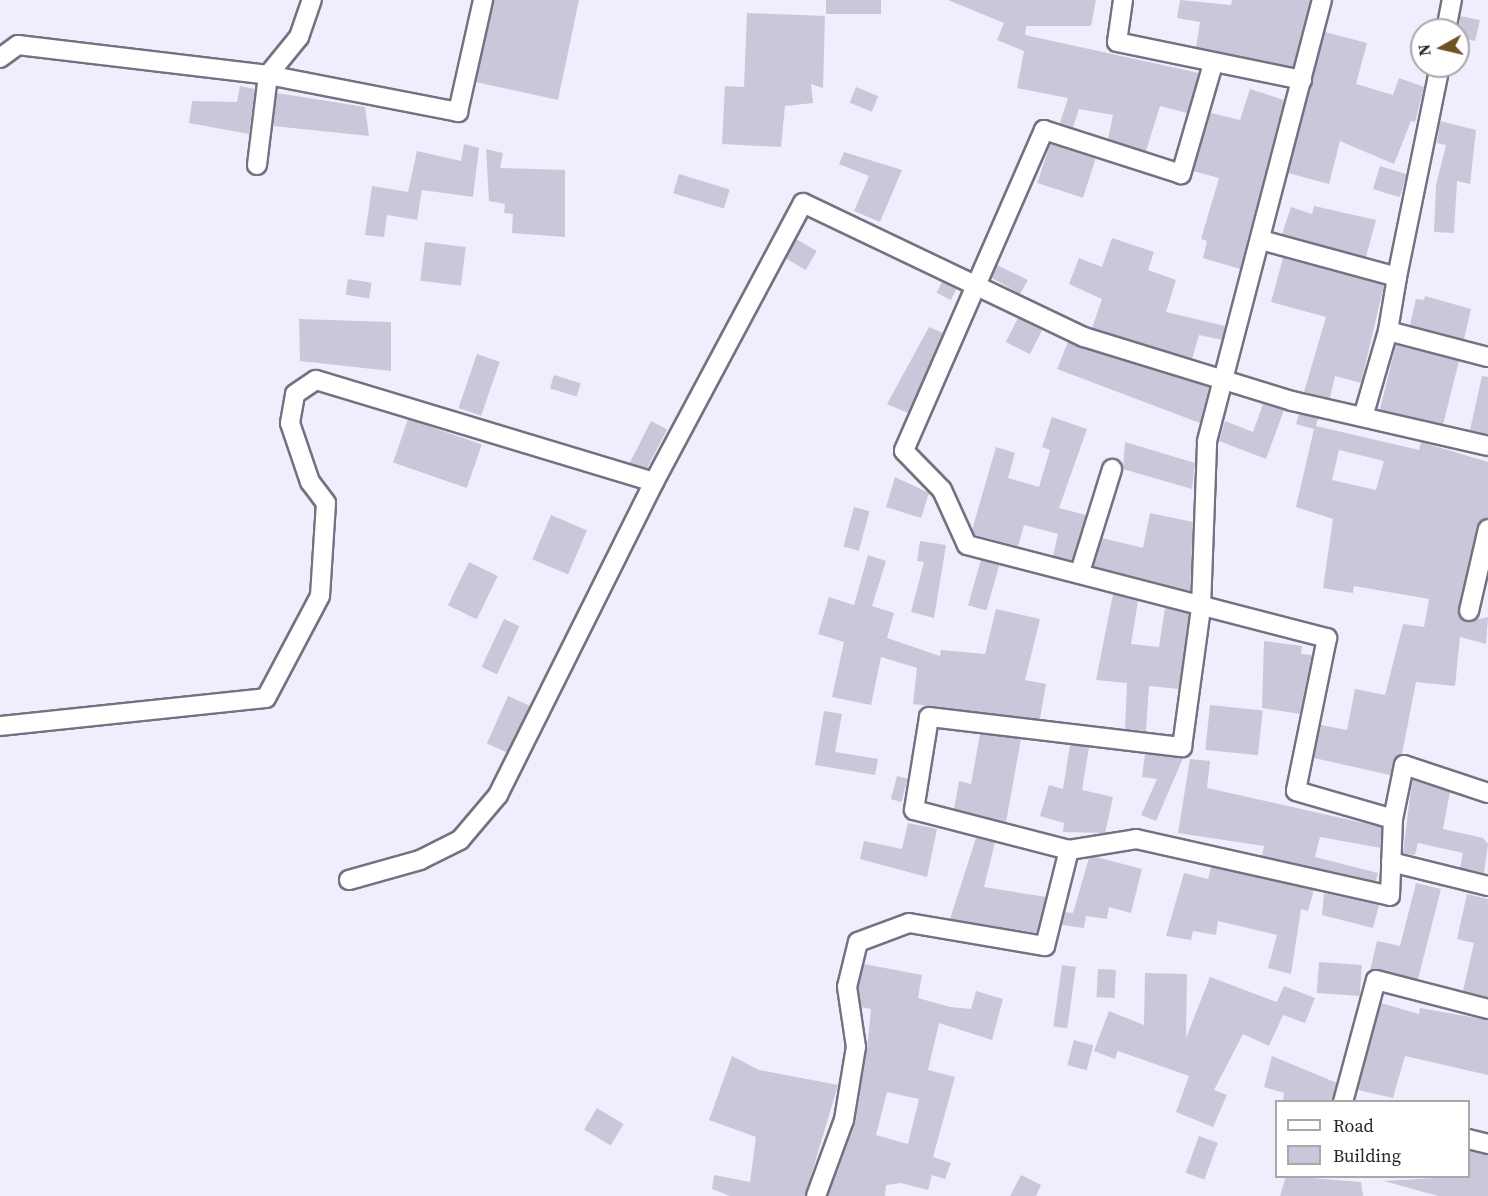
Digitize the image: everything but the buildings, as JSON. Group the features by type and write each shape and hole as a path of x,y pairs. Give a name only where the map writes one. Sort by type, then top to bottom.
{"street":[{"path":"257,165 268,75 299,37 312,0"},
{"path":"0,58 18,45 268,75 458,112 483,0"},
{"path":"1123,0 1116,42 1213,64 1302,80"},
{"path":"1322,0 1207,441 1201,608 1182,747 929,717 914,810 1069,850 1136,839 1390,896 1393,819 1404,765 1488,793"},
{"path":"1448,18 1452,0"},
{"path":"1213,64 1180,174 1044,130 904,451 942,490 967,545 1080,572 1201,608 1327,638 1296,791 1393,819"},
{"path":"1363,417 1388,331 1438,78"},
{"path":"349,880 420,860 460,840 498,795 654,482 803,202 1083,337 1363,417 1488,446"},
{"path":"1261,240 1397,278"},
{"path":"1388,331 1488,357"},
{"path":"0,726 266,698 320,596 326,503 310,482 290,423 295,394 316,380 654,482"},
{"path":"1080,572 1112,469"},
{"path":"1468,611 1488,529"},
{"path":"816,1196 846,1110 856,1047 847,987 858,942 909,923 1045,946 1069,850"},
{"path":"1391,862 1488,886"},
{"path":"1342,1100 1376,980 1488,1009"},
{"path":"1470,1140 1488,1144"}]}
